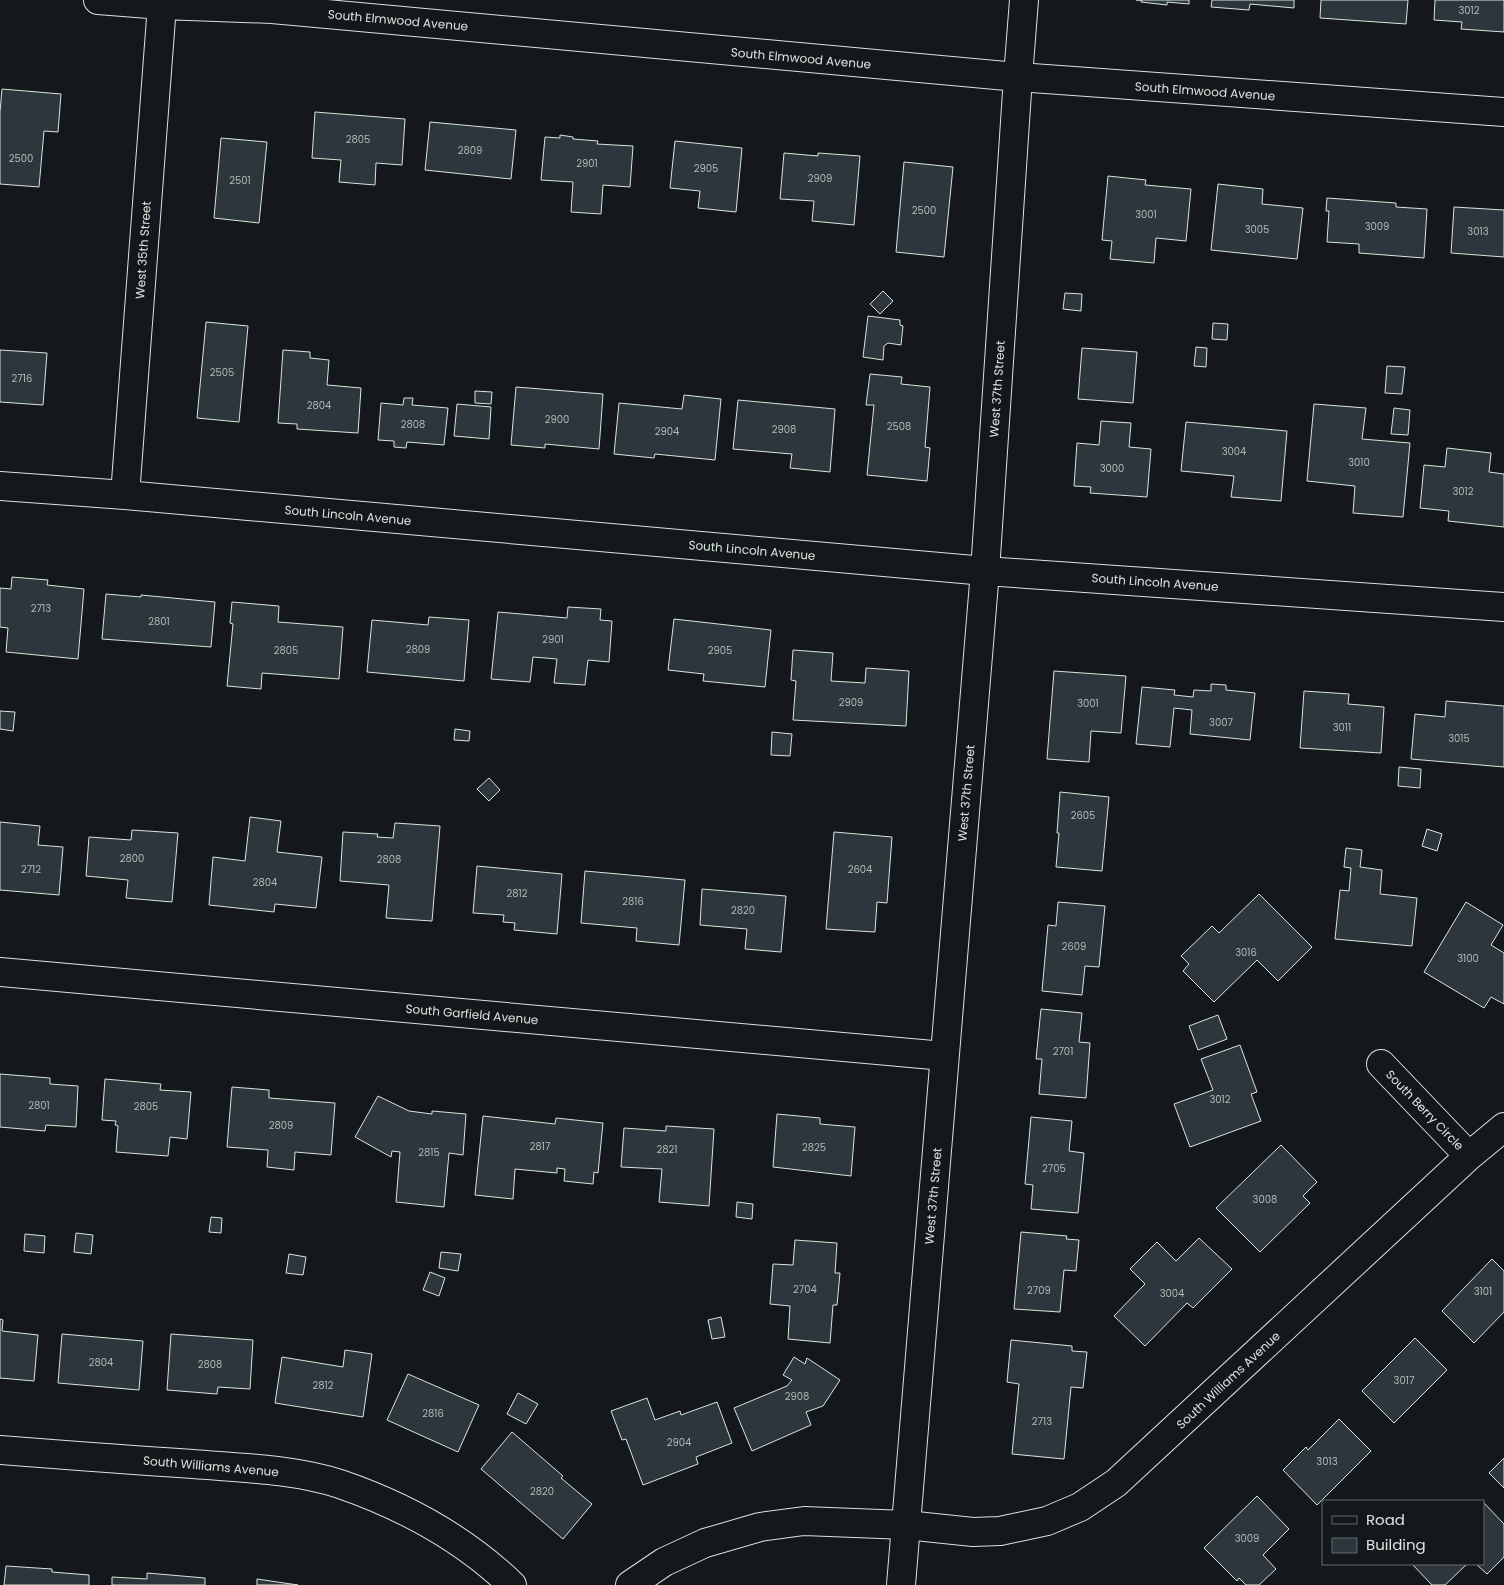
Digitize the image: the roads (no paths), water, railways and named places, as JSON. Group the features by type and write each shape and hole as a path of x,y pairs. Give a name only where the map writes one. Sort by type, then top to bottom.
{"street":[{"name":"South Elmwood Avenue","path":"98,0 162,5 280,4 1018,78 1504,112"},
{"name":"West 37th Street","path":"901,1585 985,571 1024,0"},
{"name":"West 35th Street","path":"124,495 162,5"},
{"name":"South Lincoln Avenue","path":"0,486 124,495 985,571 1504,607"},
{"name":"South Garfield Avenue","path":"0,972 944,1056"},
{"name":"South Berry Circle","path":"1380,1064 1469,1156"},
{"name":"South Williams Avenue","path":"630,1585 664,1562 705,1543 760,1527 804,1521 906,1525 973,1532 1000,1531 1046,1521 1080,1507 1116,1483 1469,1156 1504,1127"},
{"name":"South Williams Avenue","path":"0,1450 278,1471 338,1484 395,1506 447,1533 496,1570 512,1585"}]}
